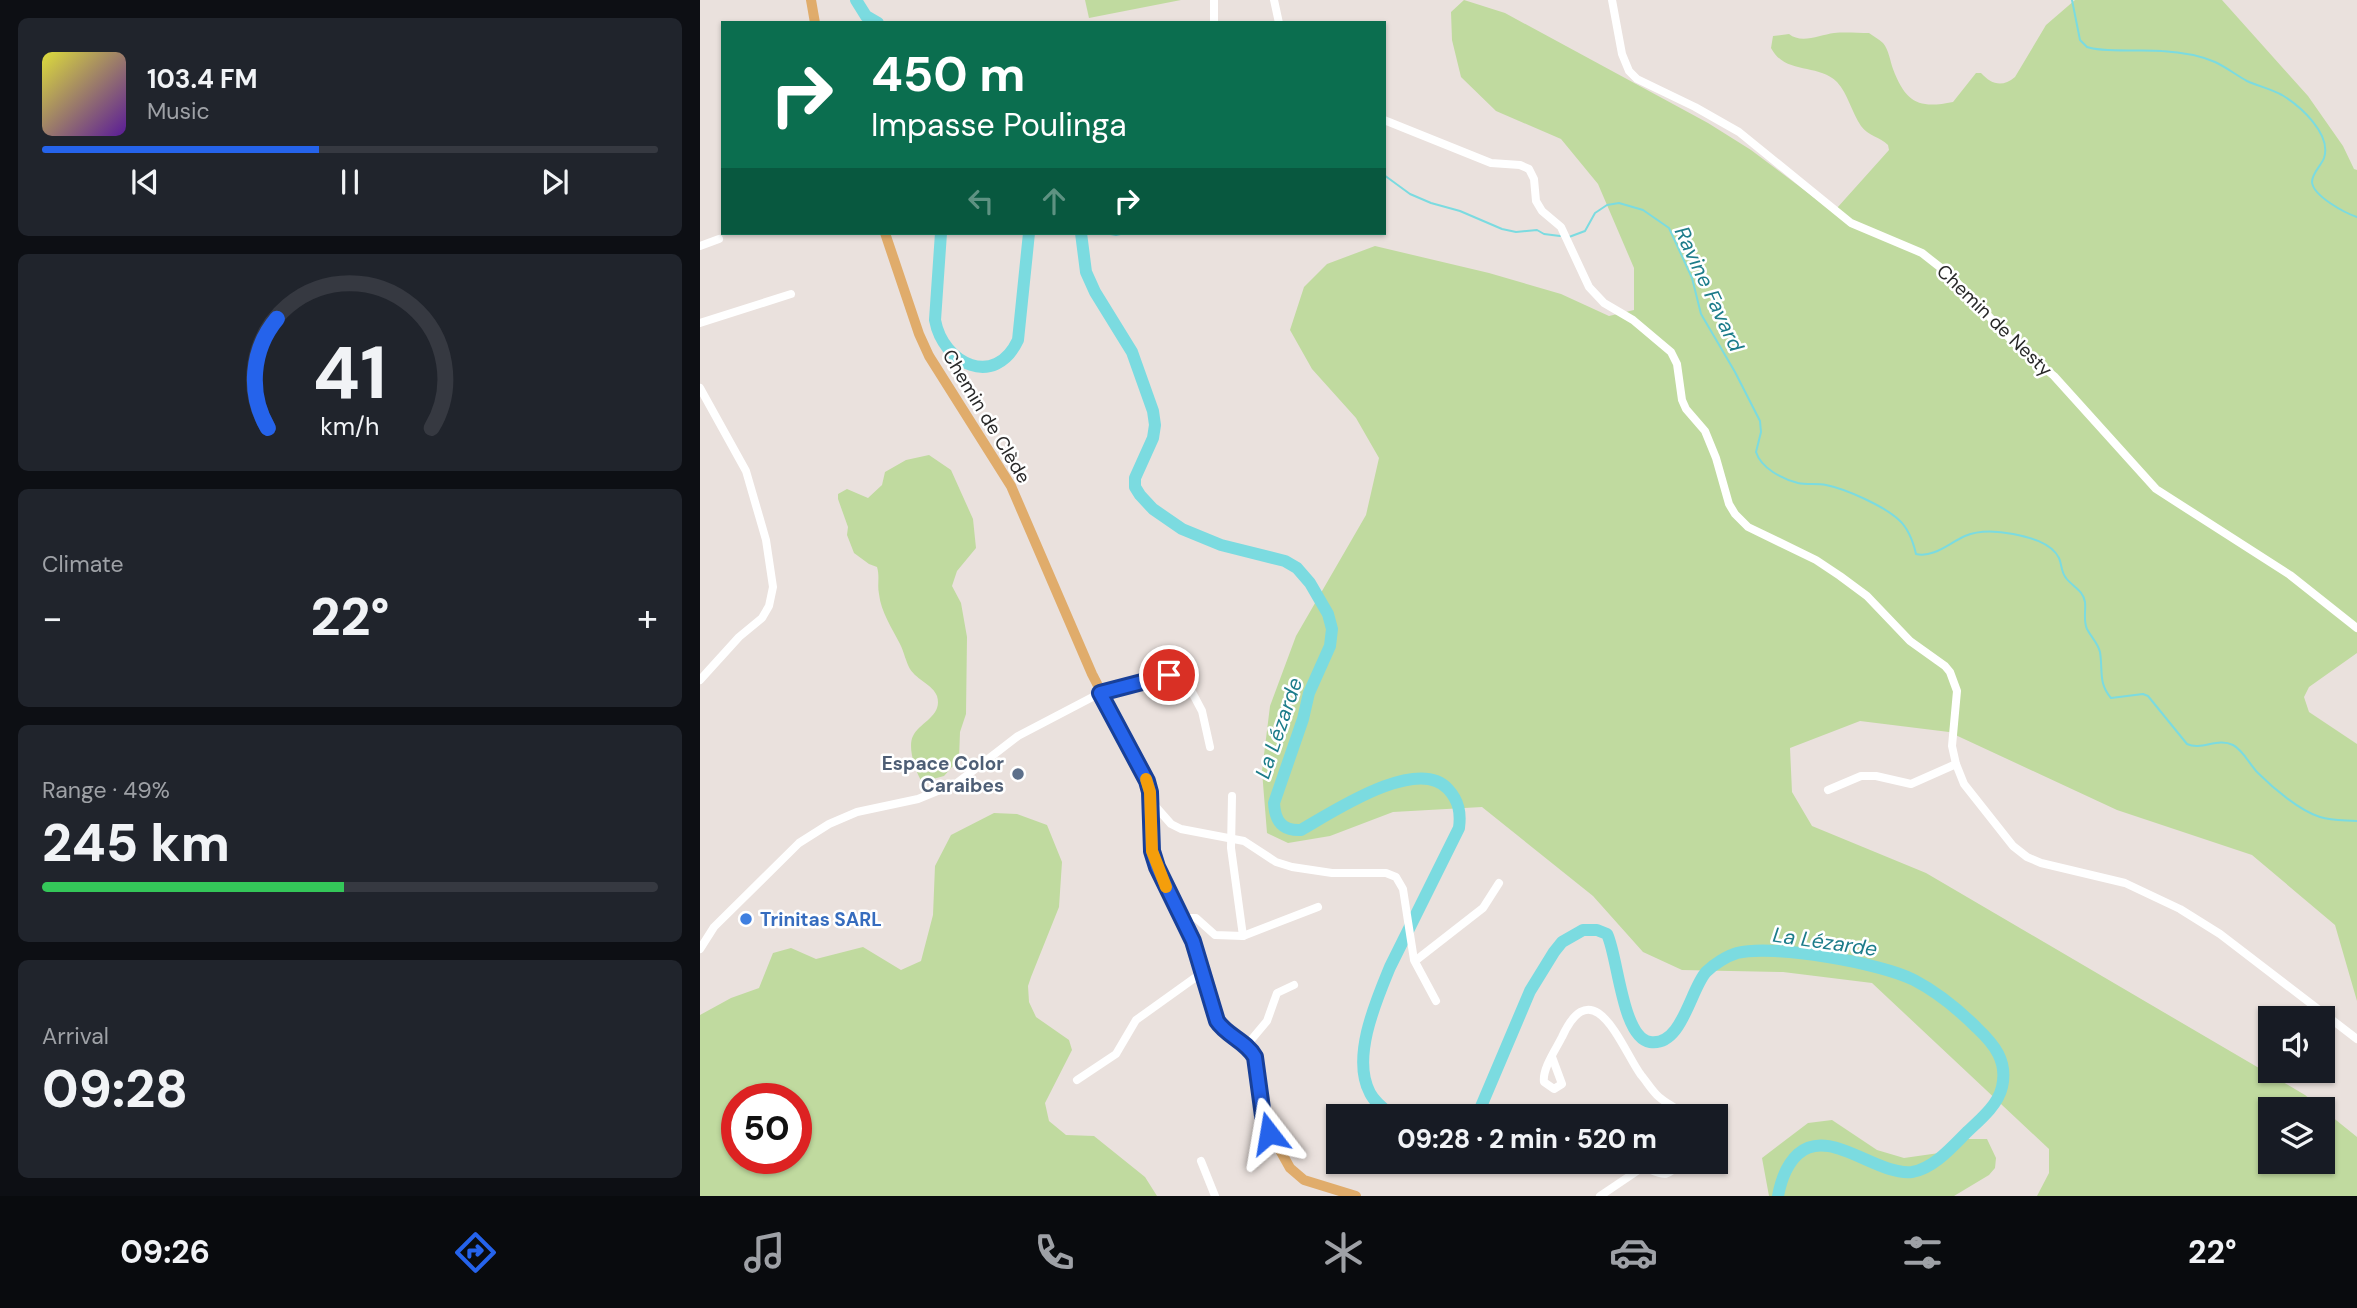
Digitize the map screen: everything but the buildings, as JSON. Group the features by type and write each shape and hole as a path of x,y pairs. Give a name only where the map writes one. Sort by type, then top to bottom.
{"main road":[{"path":"811,0 815,21"},
{"name":"Chemin de Clède","path":"886,235 929,356 1011,486 1100,693 1147,781 1151,804 1152,851 1163,882 1193,941 1217,1021 1225,1032 1246,1046"},
{"path":"1246,1046 1255,1057 1266,1125 1290,1168 1304,1180 1356,1196"}],"street":[{"path":"1214,0 1214,21"},
{"path":"1274,0 1279,21"},
{"name":"Chemin de Nesty","path":"1612,0 1622,54 1629,71 1637,79 1739,132 1850,223 1922,253 1950,275 2015,344 2054,376 2156,489 2290,575 2357,628"},
{"path":"1386,121 1491,163 1520,164 1529,169 1534,180 1536,201 1542,211 1565,233 1589,287 1604,303 1633,320 1671,352 1676,364 1682,400 1686,409 1705,431 1729,504 1735,514 1748,527 1816,560 1840,576 1867,596 1910,641 1950,672 1957,691 1952,746 1956,764 1964,784 2013,846 2027,857 2041,863 2125,883 2180,909 2220,934 2357,1039"},
{"path":"700,246 719,239"},
{"path":"700,323 791,294"},
{"path":"700,388 746,471 766,540 773,587 767,611 738,637 700,680"},
{"path":"700,949 714,927 812,833 857,812 918,799 957,783 1011,741 1100,693 1169,675 1181,676 1202,711 1210,747"},
{"path":"1828,790 1861,776 1876,776 1911,784 1956,764"},
{"path":"1232,796 1230,838 1243,936"},
{"path":"1151,804 1171,824 1181,829 1249,843 1276,862 1292,867 1332,873 1391,874 1400,881 1403,889 1415,961 1436,1001"},
{"path":"1415,961 1483,908 1499,883"},
{"path":"1180,918 1196,918 1215,935 1243,936 1318,907"},
{"path":"1077,1080 1116,1054 1136,1020 1203,972"},
{"path":"1246,1046 1267,1021 1277,993 1294,985"},
{"path":"1552,1057 1568,1024 1575,1016 1580,1012 1595,1012 1610,1022 1639,1072 1658,1096 1669,1104"},
{"path":"1201,1161 1215,1196"},
{"path":"1600,1196 1633,1174"}],"green space":[{"path":"1085,0 1181,0 1089,18"},
{"path":"1464,0 1505,13 1708,123 1751,150 1828,208 1837,208 1889,150 1888,145 1861,126 1837,82 1820,72 1793,66 1777,56 1771,48 1773,36 1789,34 1805,39 1834,33 1869,33 1885,46 1898,80 1909,96 1915,101 1931,105 1953,102 1976,73 1981,73 1997,83 2006,83 2015,77 2046,25 2075,0 2222,0 2308,96 2357,170 2357,653 2309,687 2304,697 2309,712 2357,744 2357,1001 2335,925 2252,855 2117,810 1949,732 1860,721 1790,748 1792,792 1812,826 1926,873 2258,1067 2258,1083 2285,1083 2305,1095 2307,1097 2258,1097 2258,1174 2335,1174 2335,1119 2357,1137 2357,1196 2037,1196 2049,1173 2049,1149 1872,983 1783,972 1682,970 1643,952 1593,896 1482,807 1393,812 1330,836 1288,843 1267,833 1262,771 1270,706 1296,636 1366,515 1379,458 1356,418 1312,369 1290,330 1304,287 1327,264 1375,246 1489,273 1561,294 1609,316 1634,310 1634,268 1598,184 1561,139 1496,111 1461,77 1452,40 1451,12"},
{"path":"929,455 951,470 973,519 976,548 957,571 952,586 961,603 967,637 966,714 960,732 959,759 944,776 922,782 913,760 911,741 916,731 937,709 937,696 909,666 882,607 877,567 854,553 838,494 847,489 868,498 882,485 885,472 906,460"},
{"path":"994,813 1017,814 1047,825 1062,862 1059,907 1028,986 1029,1002 1036,1017 1069,1040 1072,1050 1045,1103 1049,1121 1066,1135 1094,1136 1145,1177 1157,1196 700,1196 700,1015 731,998 759,988 773,953 791,948 816,959 863,947 901,970 921,961 933,915 935,866 951,835"},
{"path":"1832,1120 1877,1150 1904,1158 1946,1152 1968,1139 1987,1139 1996,1158 1995,1168 1989,1175 1954,1196 1769,1196 1762,1158 1808,1123"}],"waterway":[{"name":"La Lézarde","path":"856,0 866,16 875,21"},
{"path":"2072,0 2080,40 2087,47 2103,50 2169,51 2196,56 2215,62 2247,81 2289,100 2313,122 2323,140 2324,158 2313,176 2314,187 2330,203 2357,217"},
{"name":"Ravine Favard","path":"1386,176 1410,194 1502,229 1516,232 1537,230 1544,234 1560,236"},
{"name":"Ravine Favard","path":"1569,237 1585,231 1595,213 1607,205 1619,203 1643,210 1669,228 1692,278 1701,314 1760,421 1761,432 1756,452 1762,463 1773,472 1798,483 1823,484 1844,490 1884,509 1905,527 1916,554 1929,554 1965,536 1982,532 2013,534 2045,544 2055,552 2064,576 2084,598 2086,626 2099,649 2103,682 2111,698 2143,694 2148,696 2187,744 2198,746 2221,742 2233,745 2264,779 2304,810 2334,820 2357,821"},
{"name":"La Lézarde","path":"941,235 935,320 940,336 948,349 959,359 984,367 996,364 1008,355 1018,340 1029,235"},
{"name":"La Lézarde","path":"1081,235 1086,272 1095,292 1132,352 1153,411 1153,438 1135,478 1135,487 1140,495 1153,509 1182,529 1221,545 1285,561 1297,568 1310,583 1328,614 1332,629 1330,646 1309,693 1303,719 1274,803 1278,820 1284,827 1301,830 1374,790 1416,779 1434,780 1448,789 1457,803 1459,828 1390,967 1368,1030 1363,1063 1365,1079 1370,1093 1378,1104"},
{"name":"La Lézarde","path":"1482,1104 1530,991 1562,942 1583,930 1597,930 1607,934 1627,1012 1633,1027 1641,1037 1650,1042 1661,1041 1678,1027 1700,980 1713,966 1737,953 1775,951 1827,957 1877,967 1914,980 1955,1008 1994,1047 2003,1069 2002,1087 1997,1100 1983,1117 1935,1162 1912,1172 1898,1171 1838,1148 1810,1147 1790,1163 1778,1196"}],"slow traffic":[{"path":"1146,779 1151,804 1152,851 1166,887"}],"place":[{"name":"Espace Color Caraibes","path":"1018,774"},
{"name":"Trinitas SARL","path":"746,919"}],"route":[{"path":"1169,675 1100,693 1147,781 1151,804 1152,851 1163,882 1193,941 1217,1021 1225,1032 1250,1049 1255,1057 1263,1116 1269,1133"}]}
